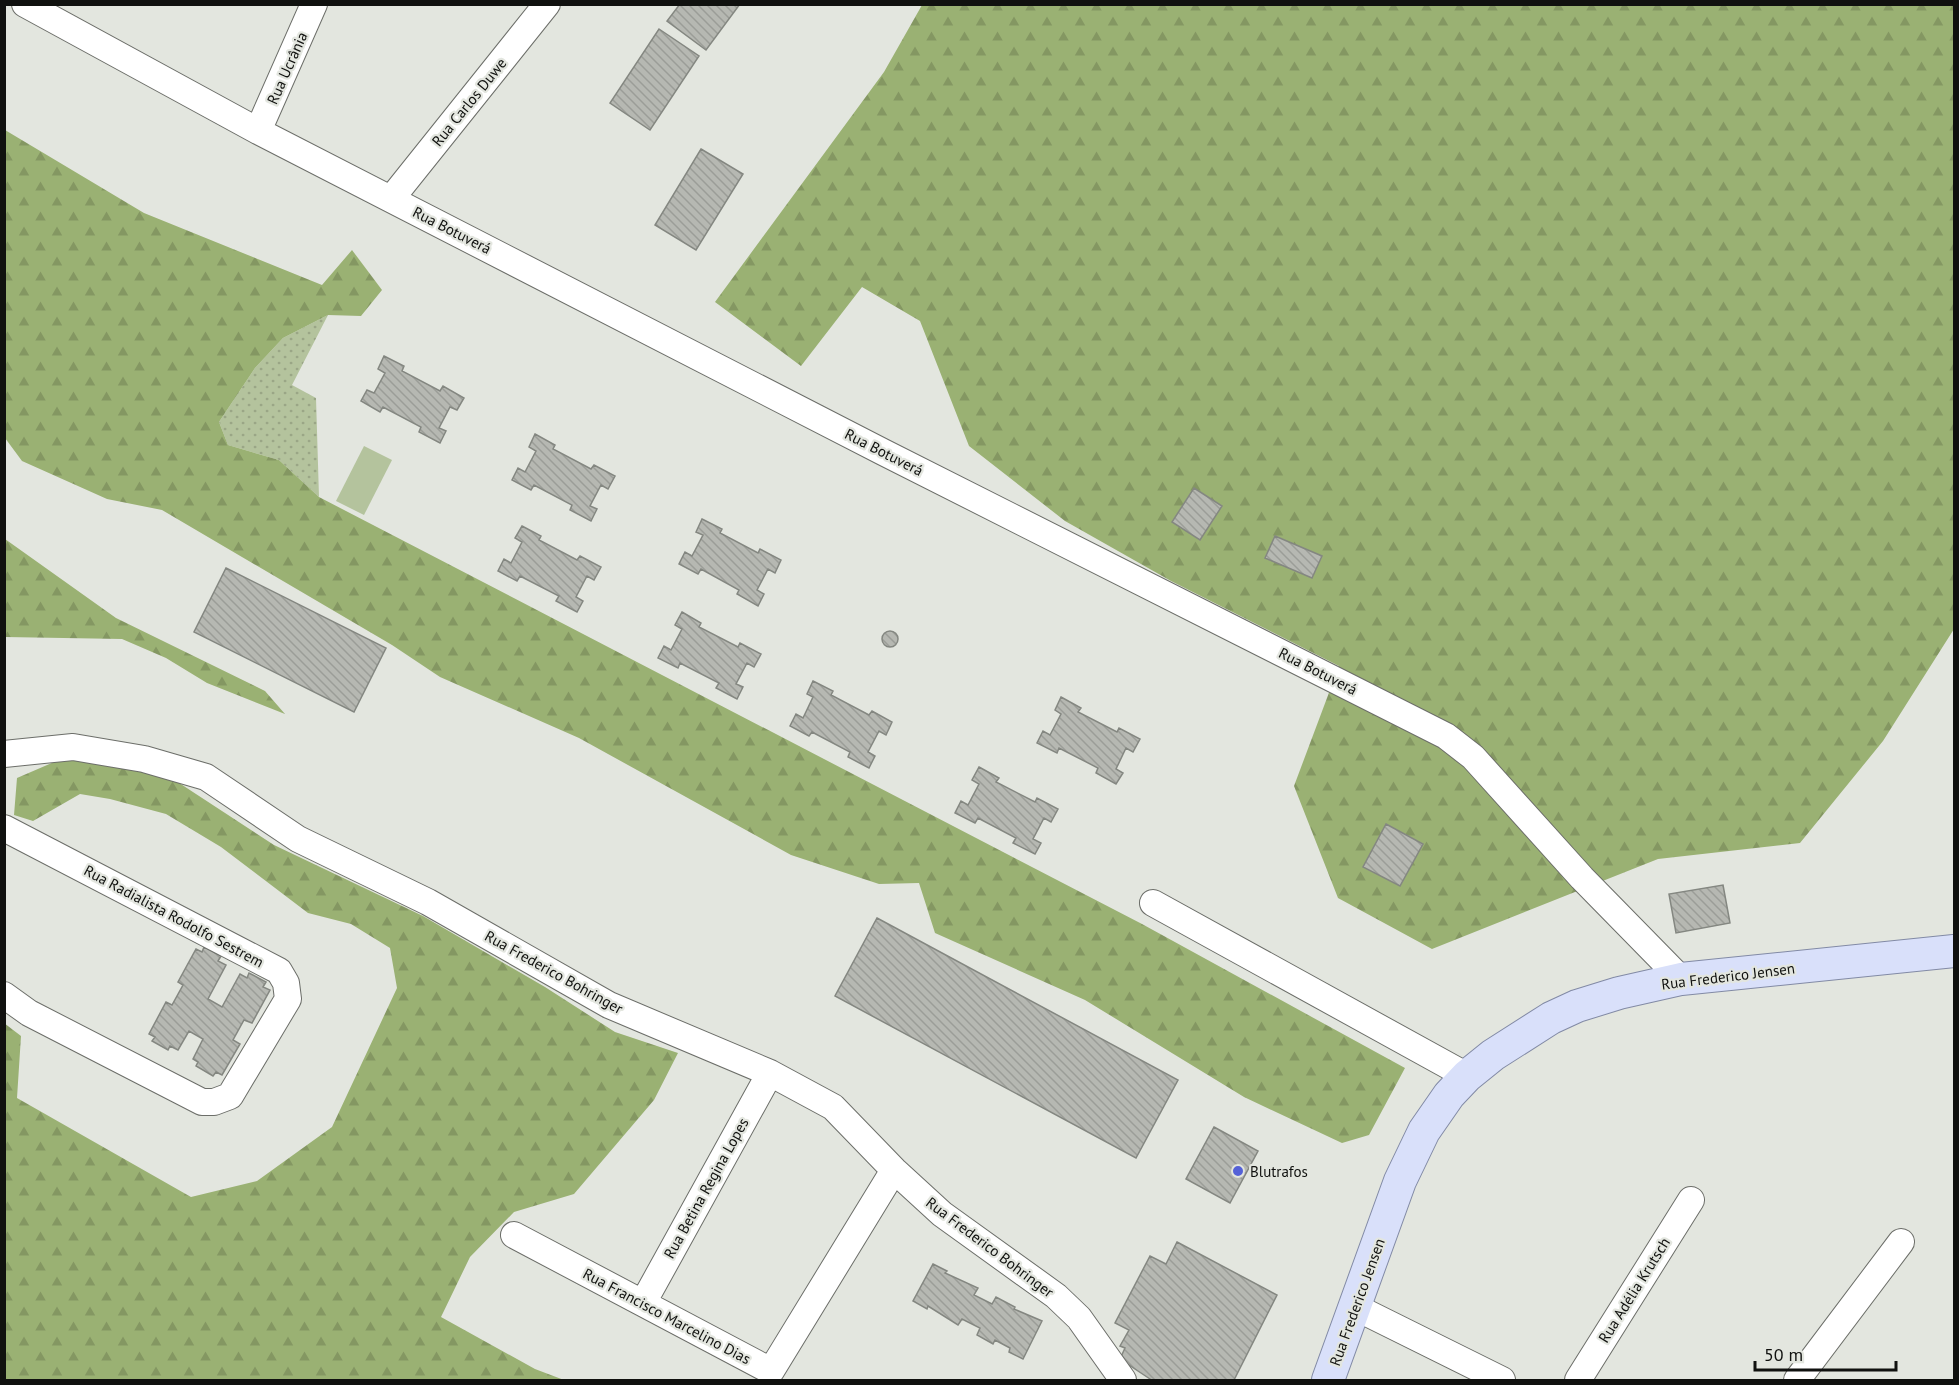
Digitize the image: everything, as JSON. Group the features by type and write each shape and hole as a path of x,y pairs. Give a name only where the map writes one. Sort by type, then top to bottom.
{"main road":[{"name":"Rua Frederico Jensen","path":"1328,1380 1400,1181 1424,1131 1449,1095 1467,1076 1522,1035 1577,1006 1619,993 1681,979 1954,951"}],"street":[{"name":"Rua Botuverá","path":"25,4 258,131 391,200 883,452 1446,736 1473,757 1582,878 1681,979"},
{"name":"Rua Ucrânia","path":"258,131 314,4"},
{"name":"Rua Carlos Duwe","path":"391,200 547,4"},
{"name":"Rua Frederico Bohringer","path":"5,754 73,747 144,759 206,777 298,839 428,902 609,1005 770,1073 833,1107 894,1170 942,1214 1056,1296 1079,1318 1123,1380"},
{"name":"Rua Radialista Rodolfo Sestrem","path":"4,828 279,971 286,983 288,999 230,1096 214,1102 202,1102 29,1013 4,995"},
{"path":"1153,903 1467,1076"},
{"name":"Rua Betina Regina Lopes","path":"643,1303 770,1073"},
{"name":"Rua Francisco Marcelino Dias","path":"514,1235 771,1371 894,1170"},
{"name":"Rua Adélia Krutsch","path":"1578,1380 1690,1200"},
{"path":"1797,1380 1901,1242"},
{"path":"1355,1307 1502,1380"}],"green space":[{"path":"922,5 1954,5 1954,629 1883,741 1800,843 1658,859 1432,949 1338,898 1294,786 1339,666 1171,581 1065,521 969,446 920,321 862,287 801,366 715,302 884,72"},
{"path":"5,130 144,213 322,285 352,250 382,290 361,316 328,315 283,338 255,368 219,422 228,445 279,460 319,497 1142,924 1405,1068 1369,1135 1342,1143 1244,1097 1085,1000 935,933 919,883 879,884 791,855 579,738 440,677 392,645 162,510 107,499 22,461 5,438"},
{"path":"328,315 292,385 316,398 319,497 279,460 228,445 219,422 255,368 283,338"},
{"path":"364,446 392,460 364,515 336,501"},
{"path":"5,539 116,618 265,691 285,714 207,683 166,658 122,639 5,637"},
{"path":"68,756 170,777 274,845 423,916 545,987 615,1032 678,1053 654,1100 574,1194 514,1212 470,1257 441,1317 535,1369 564,1380 5,1380 4,1023 21,1036 17,1098 191,1197 257,1181 332,1127 397,988 390,948 351,924 308,913 221,847 166,814 110,799 80,794 33,821 14,815 17,778"}],"building":[{"path":"680,4 740,4 706,50 667,21"},
{"path":"659,29 699,56 650,130 610,103"},
{"path":"701,149 743,174 696,250 655,225"},
{"path":"384,356 404,366 402,371 440,391 443,386 464,398 457,410 450,407 439,428 446,431 440,443 419,432 421,427 383,407 380,412 361,401 367,390 374,393 385,373 378,369"},
{"path":"535,434 555,445 553,449 591,469 594,465 615,476 608,489 601,485 590,506 597,509 591,521 570,510 572,505 534,485 531,490 512,480 518,468 525,472 536,451 529,447"},
{"path":"1194,488 1222,506 1200,540 1172,522"},
{"path":"702,519 722,529 720,533 758,553 760,549 781,560 775,573 768,569 757,590 764,594 758,606 737,594 739,590 701,569 698,574 679,564 685,552 692,556 703,535 696,532"},
{"path":"522,526 541,536 539,540 577,560 580,556 601,567 594,580 587,576 576,597 583,601 577,612 556,601 559,596 520,576 517,581 498,571 504,559 511,563 522,542 515,538"},
{"path":"1275,536 1322,556 1312,578 1265,558"},
{"path":"226,568 386,648 354,712 194,632"},
{"path":"682,612 701,623 699,627 738,647 740,643 761,654 754,667 747,663 736,684 743,687 737,699 716,688 719,683 680,663 678,668 658,658 664,646 671,650 682,629 675,625"},
{"path":"887,631 893,631 898,639 896,645 887,647 882,642 882,636"},
{"path":"813,681 833,691 831,695 869,715 872,711 892,722 886,735 879,731 868,752 875,756 869,768 848,757 850,752 812,732 809,736 790,726 796,714 803,718 813,697 807,694"},
{"path":"1061,697 1081,708 1078,712 1117,732 1119,728 1140,739 1133,752 1126,748 1116,769 1123,773 1116,784 1096,773 1098,768 1059,748 1057,753 1037,743 1043,731 1050,735 1061,714 1055,710"},
{"path":"979,767 999,778 996,782 1035,802 1037,798 1058,809 1051,822 1044,818 1033,839 1041,843 1035,854 1013,843 1016,838 978,818 975,823 955,813 961,801 968,805 979,784 972,780"},
{"path":"1386,824 1423,844 1400,886 1363,867"},
{"path":"1723,885 1730,923 1676,933 1669,894"},
{"path":"877,918 1178,1080 1136,1158 835,996"},
{"path":"204,947 221,956 218,961 226,965 208,999 222,1007 240,974 247,978 249,973 266,982 263,987 270,990 252,1023 244,1020 233,1040 240,1044 222,1075 216,1072 213,1076 196,1066 198,1062 193,1059 203,1039 189,1031 178,1050 170,1046 168,1050 152,1041 155,1037 149,1034 166,1002 172,1005 183,985 178,982 196,949 202,952"},
{"path":"1214,1127 1258,1151 1230,1203 1186,1179"},
{"path":"1177,1242 1277,1295 1234,1380 1149,1380 1120,1359 1125,1348 1120,1346 1129,1330 1115,1323 1150,1256 1166,1264"},
{"path":"933,1264 947,1271 945,1273 978,1288 974,1295 992,1304 996,1297 1015,1307 1014,1309 1042,1321 1023,1359 1009,1352 1010,1348 995,1340 993,1344 977,1335 980,1328 962,1319 958,1325 928,1306 927,1309 913,1301"}],"place":[{"name":"Blutrafos","path":"1238,1171"}]}
